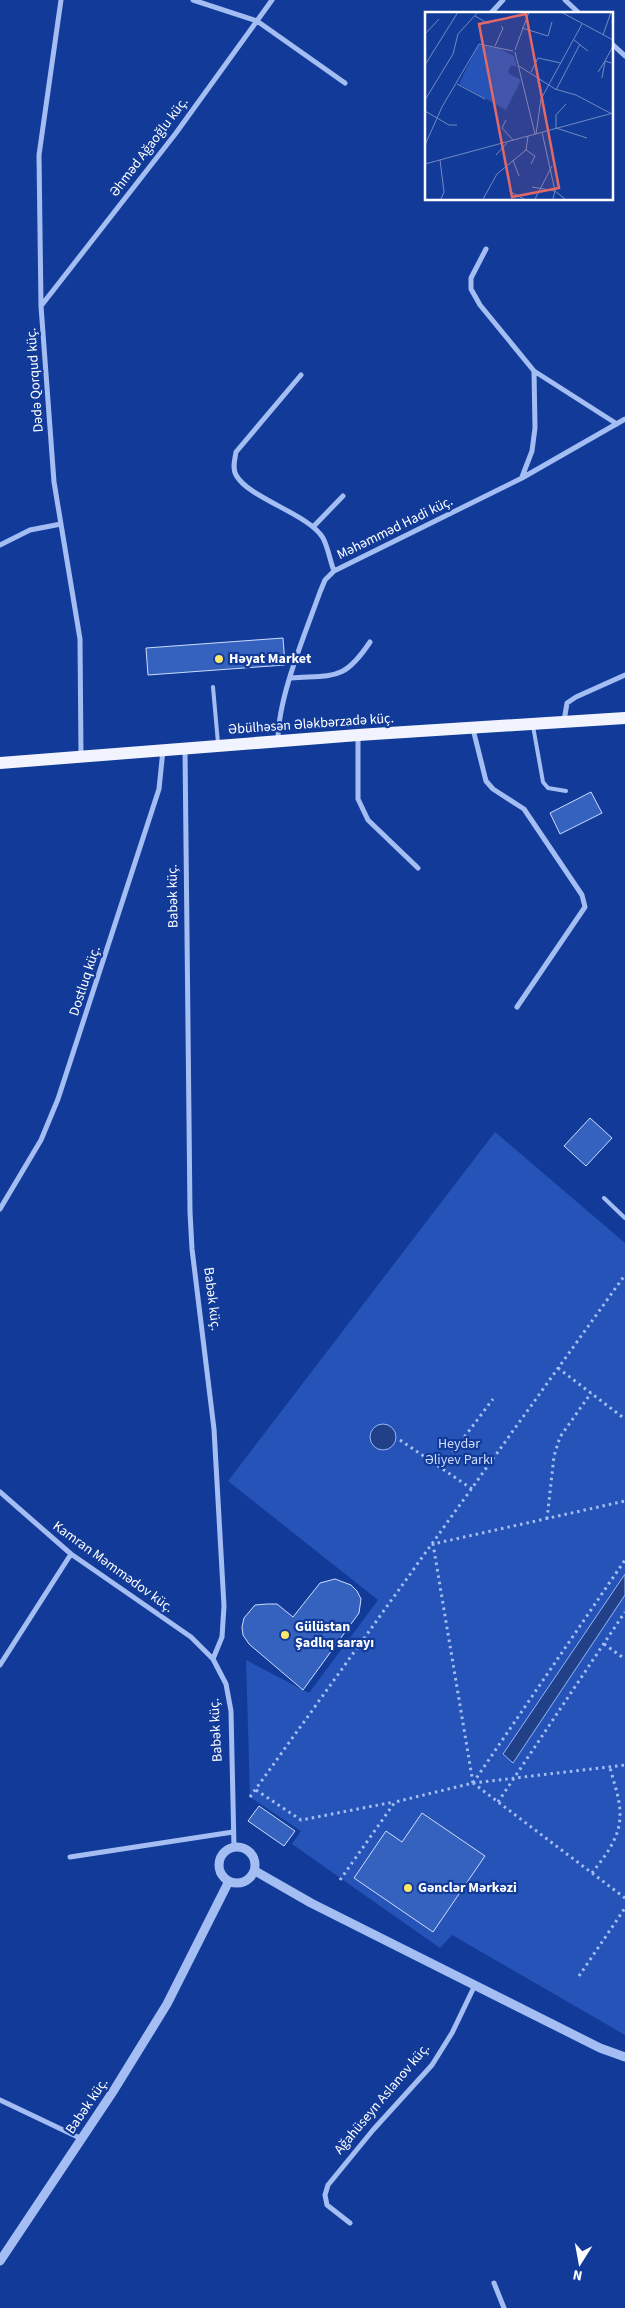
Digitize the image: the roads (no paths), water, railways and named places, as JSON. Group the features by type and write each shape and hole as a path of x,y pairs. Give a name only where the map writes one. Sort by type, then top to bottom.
{"main road":[{"name":"Əbülhəsən Ələkbərzadə küç.","path":"0,763 218,745 625,718"}],"street":[{"name":"Dədə Qorqud küç.","path":"61,0 39,155 41,306 54,482 80,639 81,757"},
{"path":"193,0 257,21 345,83"},
{"name":"Əhməd Ağaoğlu küç.","path":"41,306 176,133 272,0"},
{"path":"492,12 503,0"},
{"path":"565,0 578,12"},
{"path":"612,44 625,56"},
{"path":"486,249 470,278 471,289 480,305 534,371 617,424"},
{"path":"522,478 532,451 536,428 534,371"},
{"path":"301,375 236,452 235,475 245,485 313,527 323,537 334,571"},
{"name":"Məhəmməd Hadi küç.","path":"278,741 278,726 291,678 320,592 325,580 334,571 522,478 625,419"},
{"path":"313,527 343,496"},
{"path":"0,545 30,530 61,524"},
{"path":"291,678 337,675 356,662 370,642"},
{"path":"564,722 567,704 576,697 625,675"},
{"path":"472,728 486,781 494,789 524,809 582,895 585,907 517,1007"},
{"path":"358,735 358,799 368,820 418,868"},
{"name":"Babək küç.","path":"184,748 190,1212 192,1249 214,1429 224,1606 222,1637 213,1659 226,1684 231,1711 234,1847"},
{"name":"Dostluq küç.","path":"0,1209 41,1140 58,1099 160,789 163,750"},
{"name":"Kamran Məmmədov küç.","path":"0,1492 71,1554 191,1637 213,1659"},
{"path":"0,1665 71,1554"},
{"path":"70,1857 233,1832"},
{"path":"234,1847 244,1848 251,1853 255,1861 254,1871 249,1879 239,1883 229,1881 222,1875 219,1866 220,1858 226,1850 234,1847"},
{"path":"254,1871 311,1903 600,2048 625,2057"},
{"name":"Babək küç.","path":"0,2261 114,2090 167,2004 229,1881"},
{"name":"Ağahüseyn Aslanov küç.","path":"350,2223 327,2205 328,2185 373,2130 432,2066 452,2033 475,1985"},
{"path":"0,2100 82,2139"},
{"path":"494,2283 504,2308"}],"lane":[{"path":"213,687 218,745"},
{"path":"533,724 543,782 548,788 566,791"},
{"path":"604,1198 625,1218"}],"place":[{"name":"Həyat Market","path":"219,659"},
{"name":"Gülüstan Şadlıq sarayı","path":"285,1635"},
{"name":"Gənclər Mərkəzi","path":"408,1888"}],"park label":[{"name":"Heydər Əliyev Parkı","path":"459,1452"}]}
